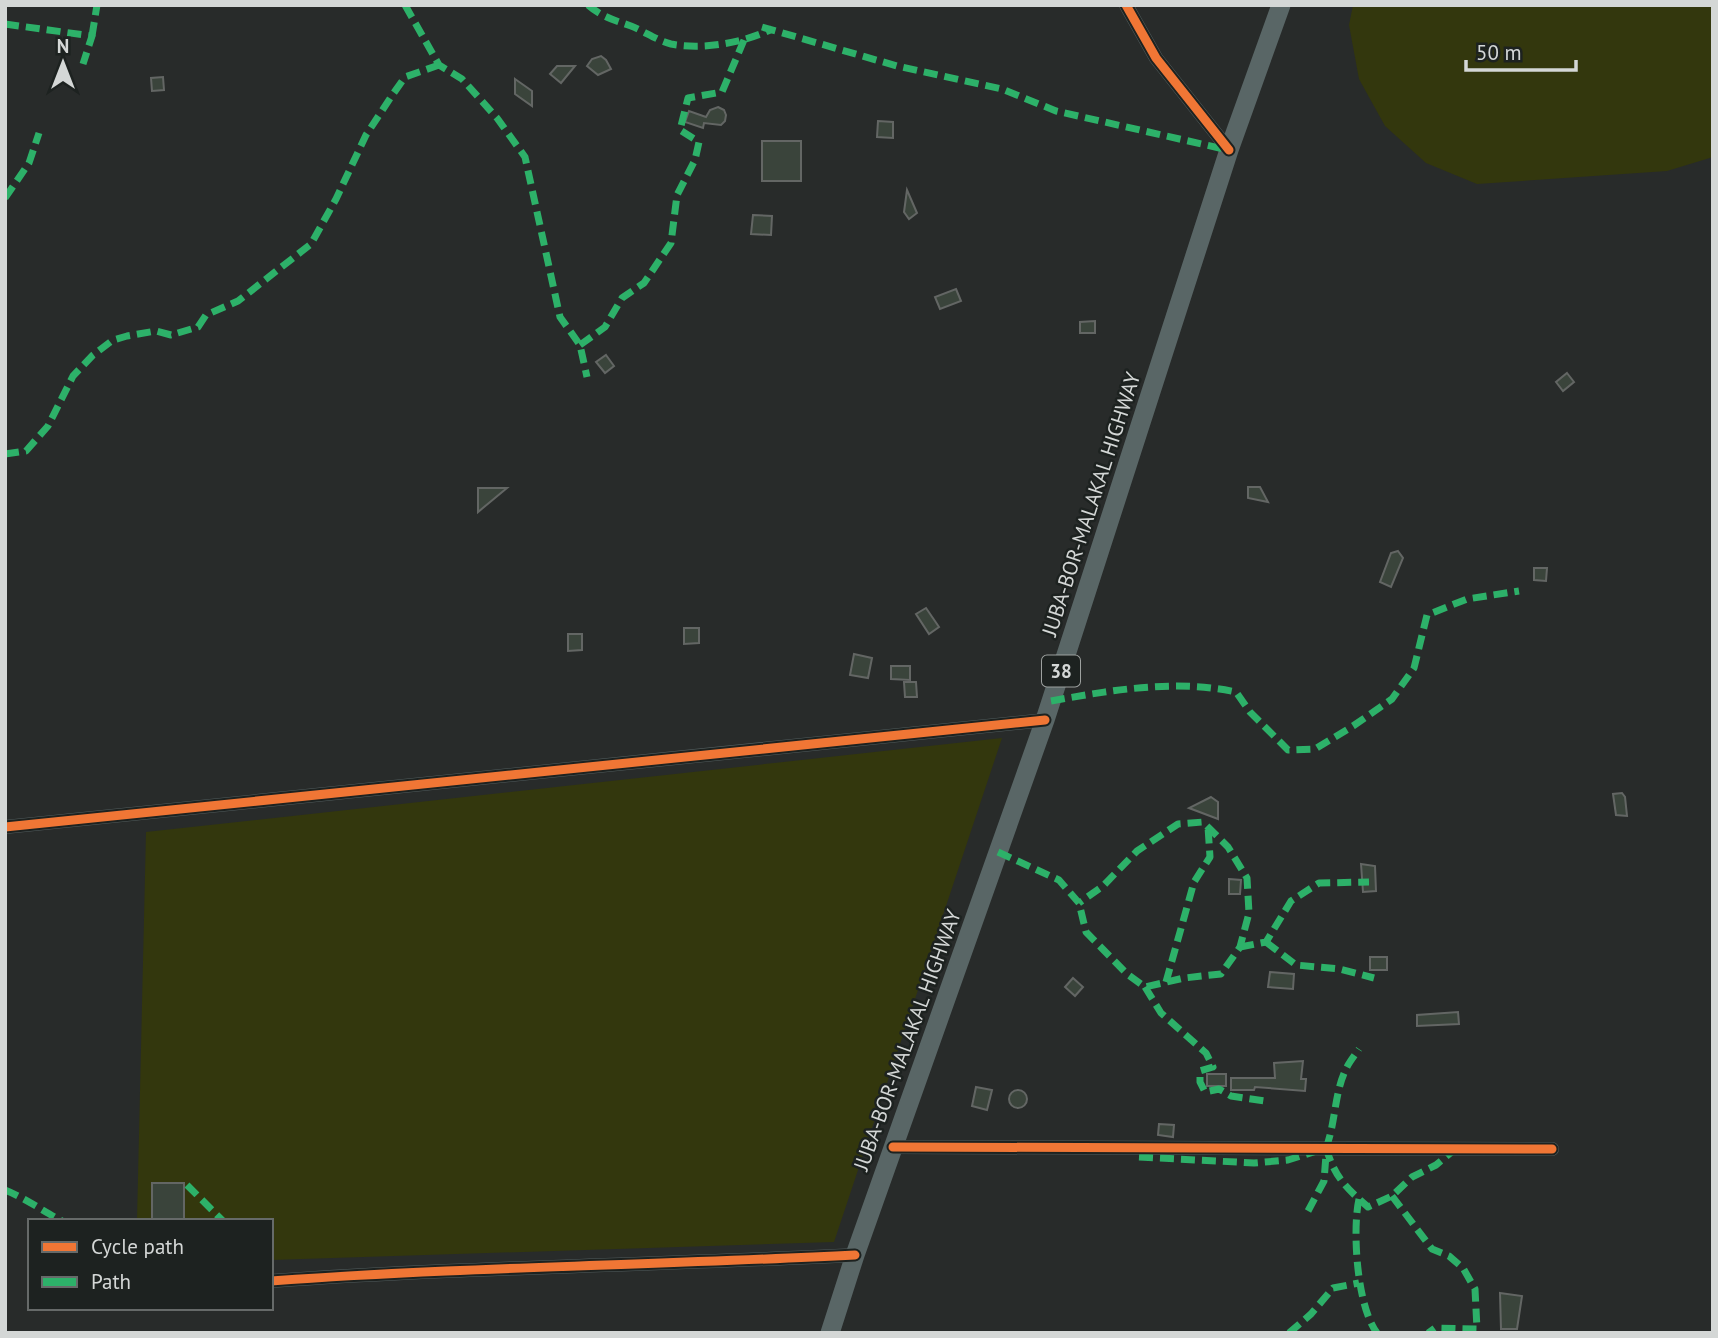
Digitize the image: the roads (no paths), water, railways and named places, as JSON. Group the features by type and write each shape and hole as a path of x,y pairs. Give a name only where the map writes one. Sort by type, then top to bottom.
{"main road":[{"name":"JUBA-BOR-MALAKAL HIGHWAY","path":"830,1333 855,1255 1045,720 1229,150 1281,5"}],"street":[{"path":"1126,5 1156,58 1229,150"},
{"path":"5,827 1045,720"},
{"path":"893,1147 1552,1149"},
{"path":"273,1281 402,1272 855,1255"}]}
